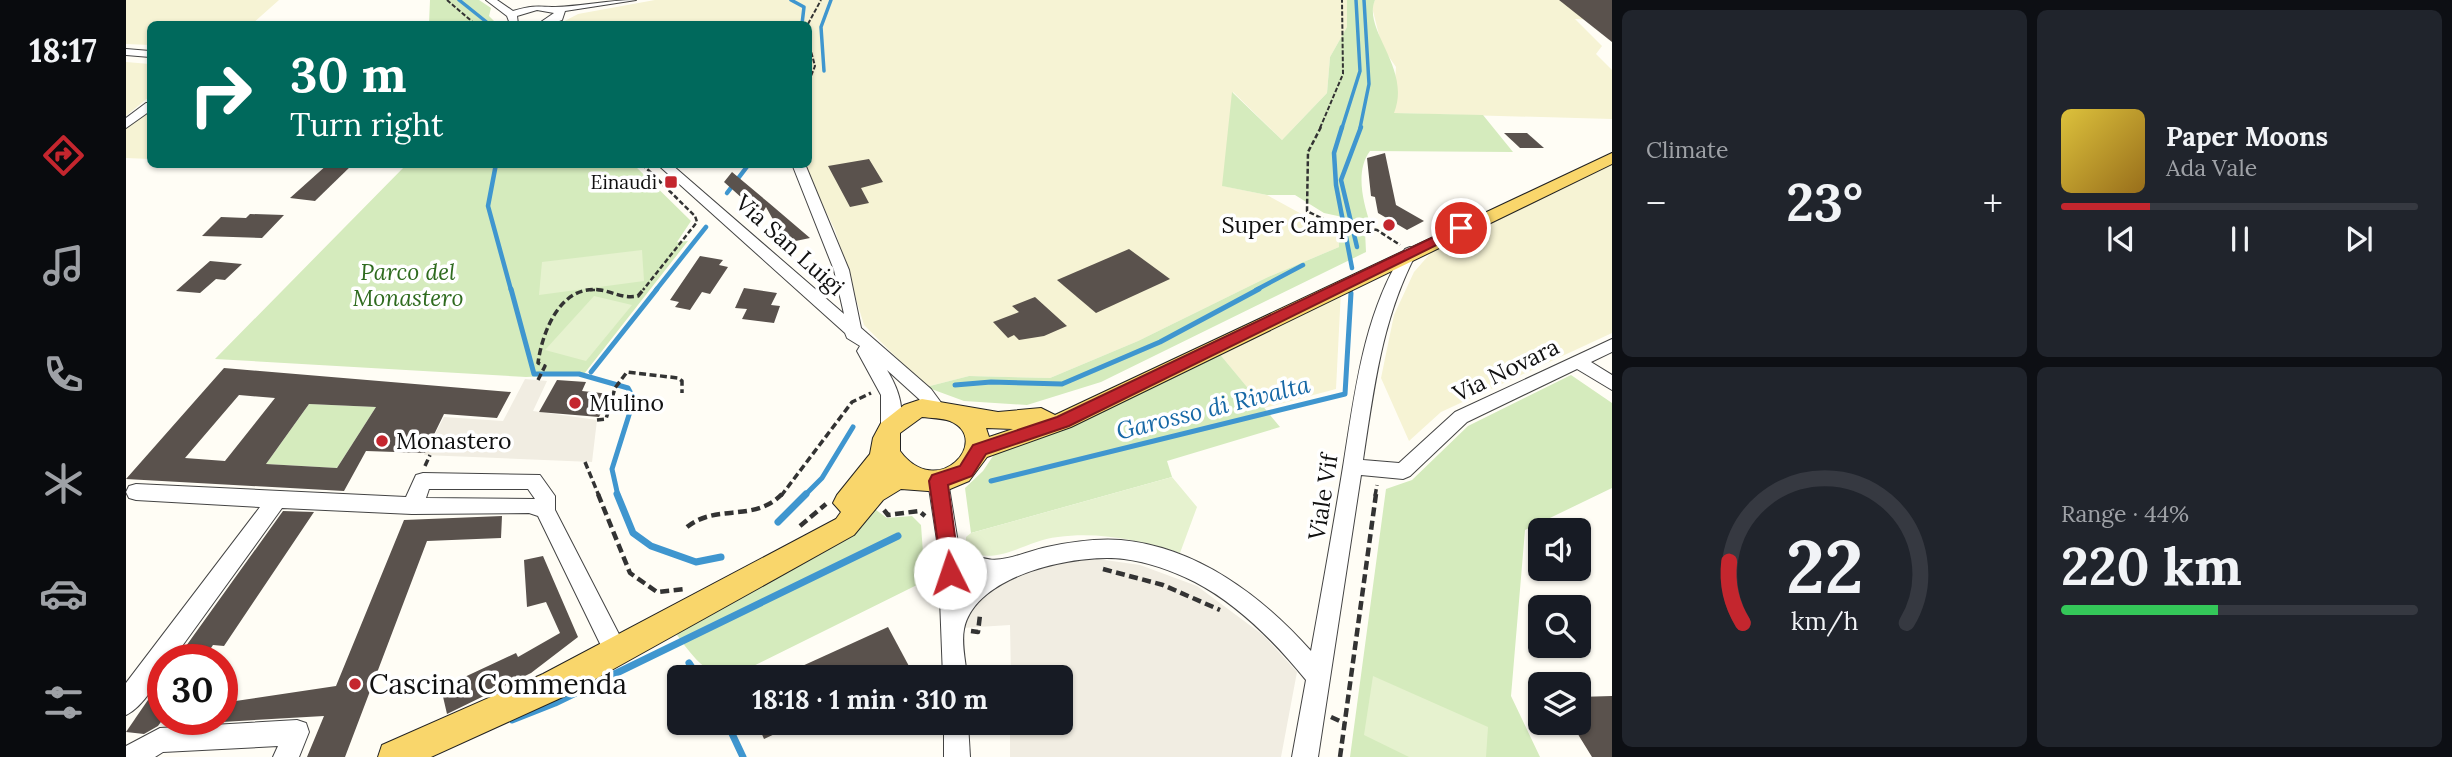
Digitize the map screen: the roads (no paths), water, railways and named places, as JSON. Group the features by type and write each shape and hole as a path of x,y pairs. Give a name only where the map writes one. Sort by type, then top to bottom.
{"main road":[{"path":"979,450 1063,421 1410,252 1612,158"},
{"path":"806,546 882,457 888,431 909,411 936,408 961,416 998,421 1026,420 1088,407"},
{"path":"394,757 440,746 845,527 870,496 889,481 926,479 966,471 975,461 979,450 978,437 972,425 961,416"},
{"path":"888,431 891,460 926,479"}],"street":[{"path":"491,0 514,20 536,7"},
{"path":"505,0 536,7 552,20 629,0"},
{"path":"126,52 147,54"},
{"path":"126,124 147,108"},
{"name":"Via San Luigi","path":"667,168 853,334 925,394 936,408"},
{"path":"800,168 846,285 854,312 853,334"},
{"name":"Viale Vif","path":"1305,757 1353,467 1384,306 1397,274 1410,252"},
{"path":"1368,273 1377,283 1384,306"},
{"name":"Via San Luigi","path":"853,334 887,386 895,407 888,431"},
{"name":"Via Novara","path":"1353,467 1403,471 1461,417 1612,345"},
{"path":"1579,362 1612,384"},
{"path":"926,479 948,547 955,665"},
{"path":"136,492 412,506 529,505 545,510 615,650"},
{"path":"126,703 276,501"},
{"path":"948,547 963,563 974,568 1008,569"},
{"path":"953,628 961,606 973,593 1008,569 1054,553 1124,549 1201,575 1242,601 1277,630 1318,677"},
{"path":"135,755 160,740 297,732 286,757"},
{"path":"956,735 957,757"}],"waterway":[{"path":"459,0 485,21"},
{"path":"791,0 804,7 802,21"},
{"path":"824,71 821,27 831,0"},
{"name":"Garosso di Rivalta","path":"1342,128 1360,71 1356,0"},
{"path":"1360,128 1369,84 1364,0"},
{"name":"Garosso di Rivalta","path":"1342,127 1334,153 1336,185 1352,268"},
{"path":"1357,247 1341,180 1361,127"},
{"path":"495,168 488,206 511,290"},
{"path":"727,193 746,168"},
{"path":"656,290 706,227"},
{"path":"1256,290 1303,265"},
{"path":"511,289 534,374 579,374 628,388 634,399 612,469 618,496"},
{"path":"591,372 657,289"},
{"path":"955,385 991,382 1062,384 1160,342 1259,289"},
{"name":"Garosso di Rivalta","path":"991,481 1345,394 1351,293"},
{"path":"778,522 822,478 853,427"},
{"path":"617,494 633,533 651,546 696,562 721,557"},
{"name":"Garosso di Rivalta","path":"512,720 555,703 898,536"},
{"path":"733,735 743,757"}],"place":[{"name":"Einaudi","path":"671,182"},
{"name":"Super Camper","path":"1389,225"},
{"name":"Mulino","path":"575,403"},
{"name":"Monastero","path":"382,441"},
{"name":"Cascina Commenda","path":"355,684"}],"park label":[{"name":"Parco del Monastero","path":"408,285"}]}
